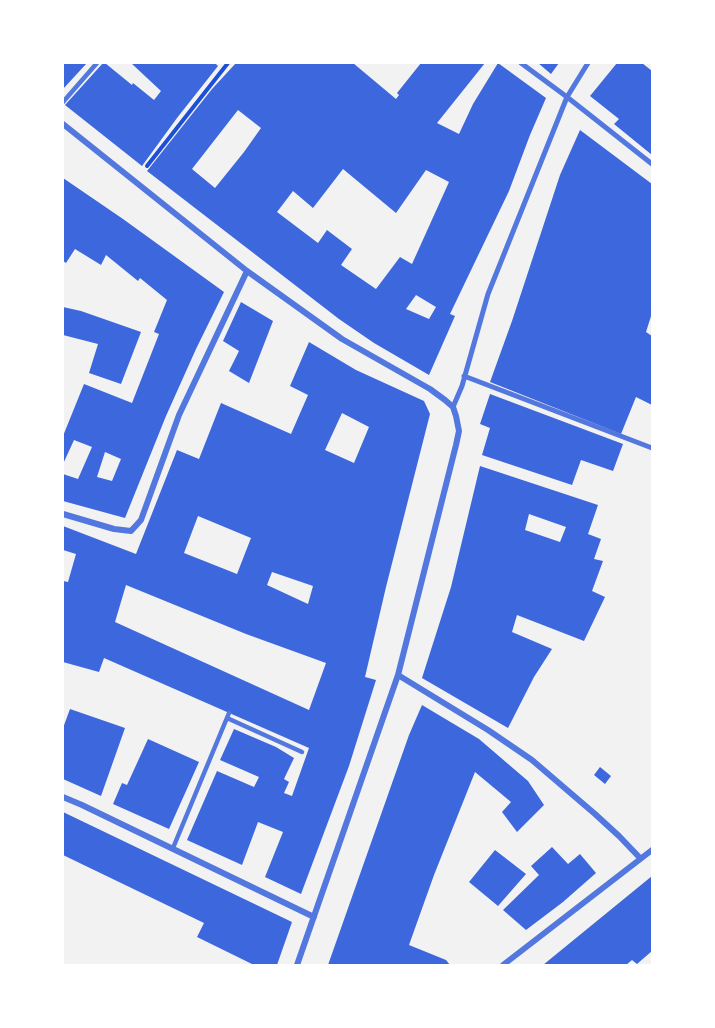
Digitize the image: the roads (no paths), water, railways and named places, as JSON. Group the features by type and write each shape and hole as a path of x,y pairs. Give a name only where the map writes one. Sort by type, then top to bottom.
{"street":[{"path":"521,63 652,164"},
{"path":"453,407 462,386 488,294 567,97 588,63"},
{"path":"63,124 247,271 342,339 430,389 453,407 459,431 398,675 297,965"},
{"path":"63,514 114,529 131,531 141,520 179,415 247,271"},
{"path":"464,376 652,448"},
{"path":"398,675 532,760 573,794 640,858"},
{"path":"63,797 314,917"},
{"path":"503,965 652,850"}],"lane":[{"path":"63,102 97,63"},
{"path":"173,848 228,716 302,753"}]}
